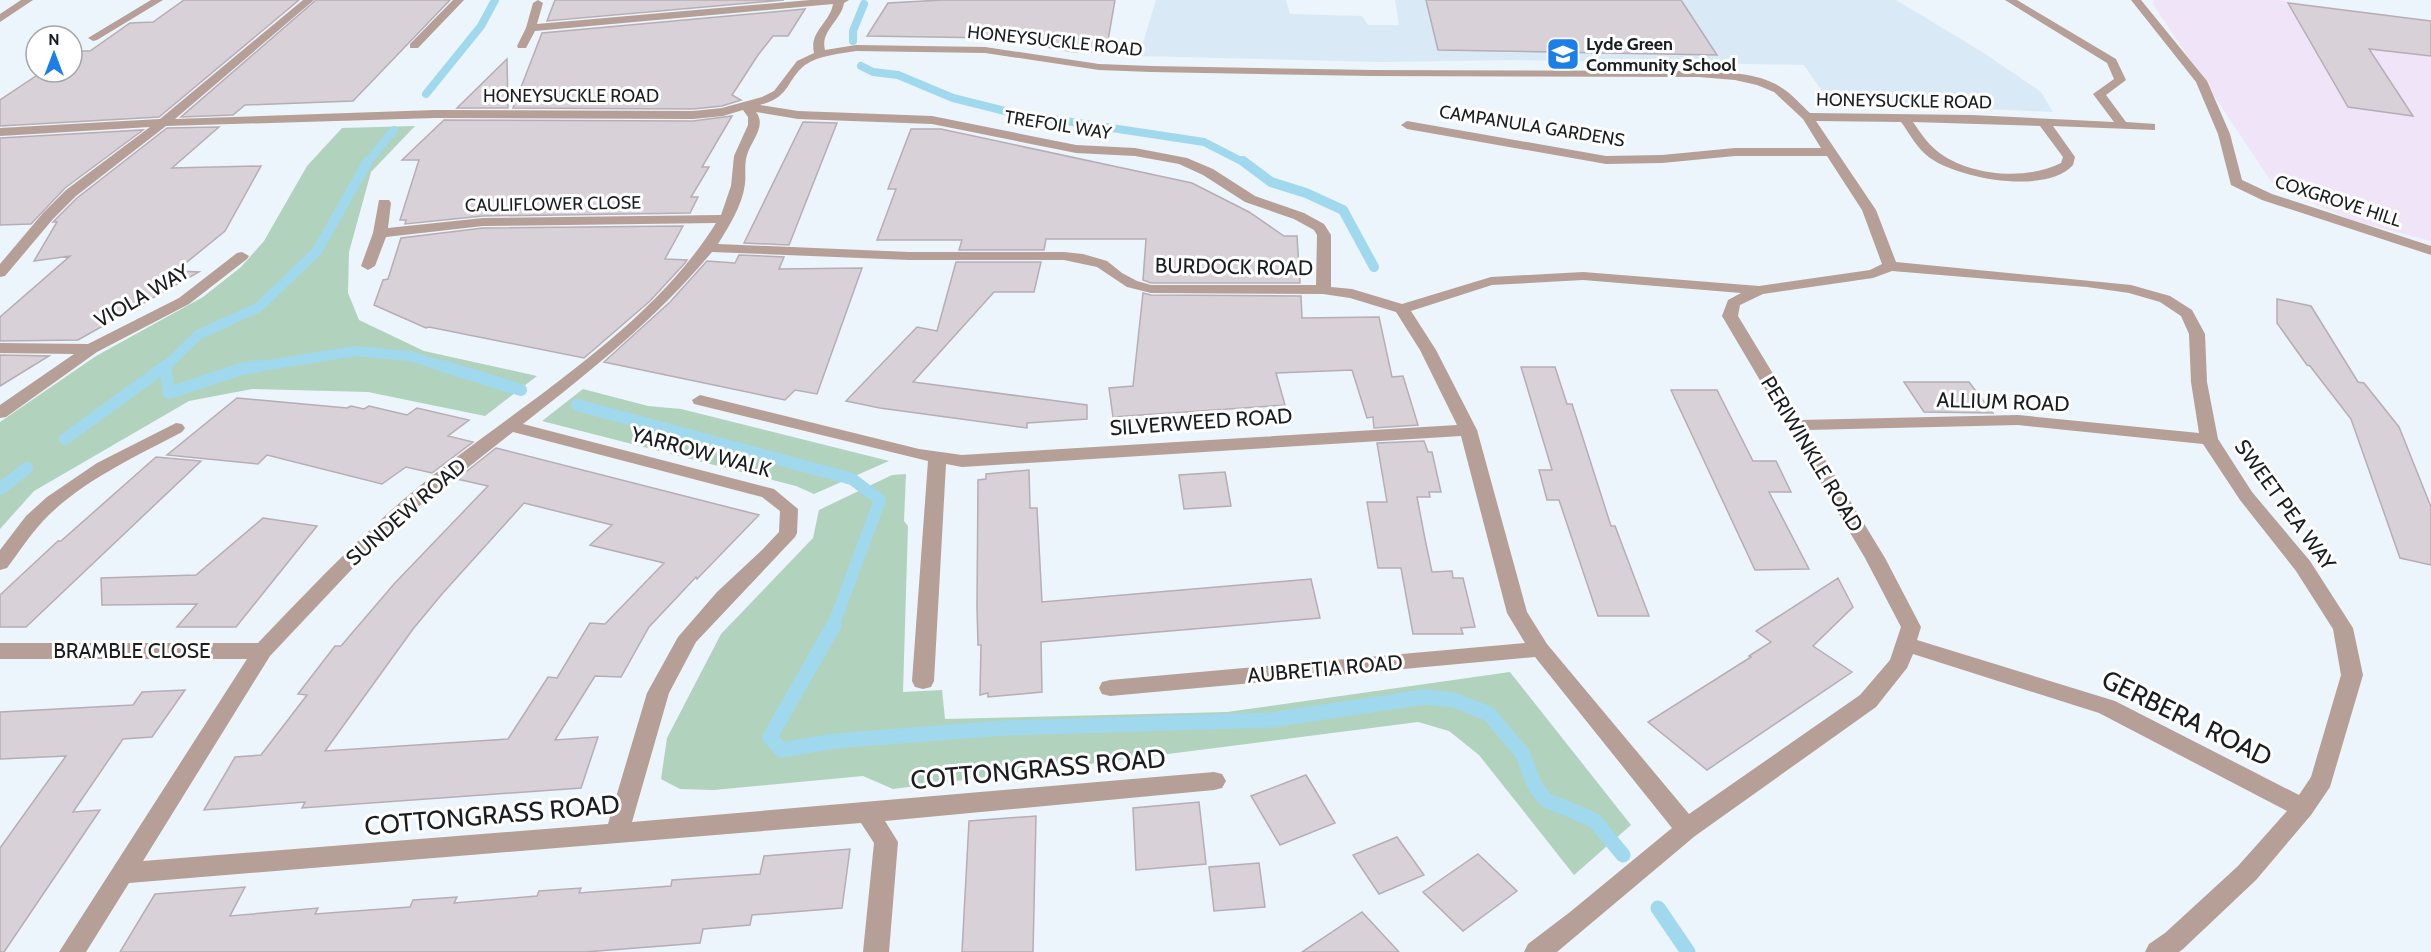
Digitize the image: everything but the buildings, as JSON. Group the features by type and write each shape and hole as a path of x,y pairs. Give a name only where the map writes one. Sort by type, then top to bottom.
{"street":[{"path":"0,19 28,0"},
{"path":"93,38 158,0"},
{"path":"0,273 48,216 71,193 162,123 309,0"},
{"path":"414,46 459,0"},
{"path":"820,54 817,45 821,31 836,17 839,0"},
{"path":"531,28 844,0"},
{"path":"2010,0 2112,62 2120,80 2099,94 2122,126"},
{"name":"COXGROVE HILL","path":"2136,0 2201,81 2224,134 2236,182 2267,197 2431,251"},
{"path":"522,46 531,28 538,3"},
{"name":"HONEYSUCKLE ROAD","path":"0,132 162,123 435,114 693,115 723,112 766,100 778,93 801,63 820,54 856,48 964,49 1009,53 1099,67 1151,69 1371,73 1699,74 1760,82 1778,90 1807,117 1972,119 2151,127"},
{"name":"SUNDEW ROAD","path":"72,952 263,651 346,563 411,503 608,349 672,290 708,249 726,219 738,186 740,156 754,125 754,117 747,107"},
{"name":"TREFOIL WAY","path":"747,107 798,115 932,120 1076,149 1135,152 1182,161 1208,172 1250,199 1299,216 1319,227 1324,235 1323,290"},
{"path":"1807,117 1869,210 1890,266"},
{"path":"1905,119 1933,154 1949,164 1990,175 2017,177 2058,172 2067,165 2068,157 2044,123"},
{"name":"CAMPANULA GARDENS","path":"1407,125 1606,160 1662,159 1735,152 1832,152"},
{"path":"368,266 380,233 384,202"},
{"name":"CAULIFLOWER CLOSE","path":"380,233 483,222 726,219"},
{"name":"BURDOCK ROAD","path":"708,249 909,256 1064,256 1083,258 1102,264 1132,284 1151,289 1323,290 1352,294 1402,309"},
{"name":"VIOLA WAY","path":"0,413 91,349 184,301 242,256"},
{"name":"PERIWINKLE ROAD","path":"1687,829 1868,701 1900,663 1911,627 1875,558 1730,316 1733,303 1759,290 1873,274 1890,266"},
{"name":"SWEET PEA WAY","path":"1890,266 2087,283 2165,298 2187,313 2197,334 2199,382 2209,439 2246,496 2303,566 2343,628 2352,675 2322,780 2303,808 2247,873 2175,941 2158,952"},
{"path":"1538,952 1687,829 1540,649 1516,612 1468,430 1428,350 1402,309 1491,281 1560,277 1659,280 1759,290"},
{"name":"VIOLA WAY","path":"0,348 91,349"},
{"name":"SILVERWEED ROAD","path":"700,400 937,459 962,461 1468,430"},
{"name":"ALLIUM ROAD","path":"1795,425 2018,420 2209,439"},
{"name":"YARROW WALK","path":"509,426 768,493 789,509 788,533 769,555 724,597 688,638 658,693 617,833"},
{"path":"0,563 37,517 63,493 91,474 176,428"},
{"path":"923,681 937,459"},
{"name":"GERBERA ROAD","path":"1906,644 2107,707 2303,808"},
{"name":"AUBRETIA ROAD","path":"1110,688 1540,649"},
{"name":"BRAMBLE CLOSE","path":"0,651 263,651"},
{"name":"COTTONGRASS ROAD","path":"122,873 867,813 1214,781"},
{"path":"867,813 886,842 876,952"}],"shaded area":[{"name":"Lyde Green Community School","path":"1156,0 1286,0 1290,14 1362,16 1368,25 1399,25 1395,0 1896,0 1984,53 2041,92 2053,112 1966,108 1960,102 1938,102 1942,107 1839,104 1826,97 1804,65 1516,60 1380,62 1139,56"},
{"path":"2154,0 2276,0 2431,21 2431,241 2354,221 2275,187 2153,4"}],"green space":[{"path":"415,126 371,172 349,252 348,293 359,320 424,351 537,376 485,416 368,392 252,389 189,401 34,491 0,529 0,422 96,356 203,297 241,267 264,241 307,166 342,128"},
{"path":"583,389 648,406 681,409 889,461 814,494 796,486 542,421"},
{"path":"906,474 904,521 908,526 903,692 942,690 945,719 1227,712 1510,672 1631,825 1574,875 1479,755 1449,731 1418,722 893,789 863,776 714,790 680,789 661,779 667,738 721,634 813,538 819,510 892,475"}],"waterway":[{"path":"426,94 481,26 495,0"},
{"path":"853,41 853,31 864,4"},
{"path":"861,66 873,72 898,75 953,98 1013,113 1204,142 1245,163"},
{"path":"367,163 394,130"},
{"path":"165,367 198,335 259,307 317,251 368,161"},
{"path":"1243,161 1271,182 1306,193 1343,210 1374,267"},
{"path":"249,368 356,351 410,356 448,368"},
{"path":"165,367 169,393 241,369 259,366"},
{"path":"443,366 521,390"},
{"path":"65,439 164,367"},
{"path":"577,405 852,479 880,500 833,626"},
{"path":"0,489 27,468"},
{"path":"834,625 770,737 781,750 834,741 1005,728 1271,720 1424,697 1454,700 1489,714 1522,753 1535,786 1546,800 1594,820 1623,855"},
{"path":"1658,908 1688,952"}],"place":[{"name":"Lyde Green Community School","path":"1563,54"}]}
